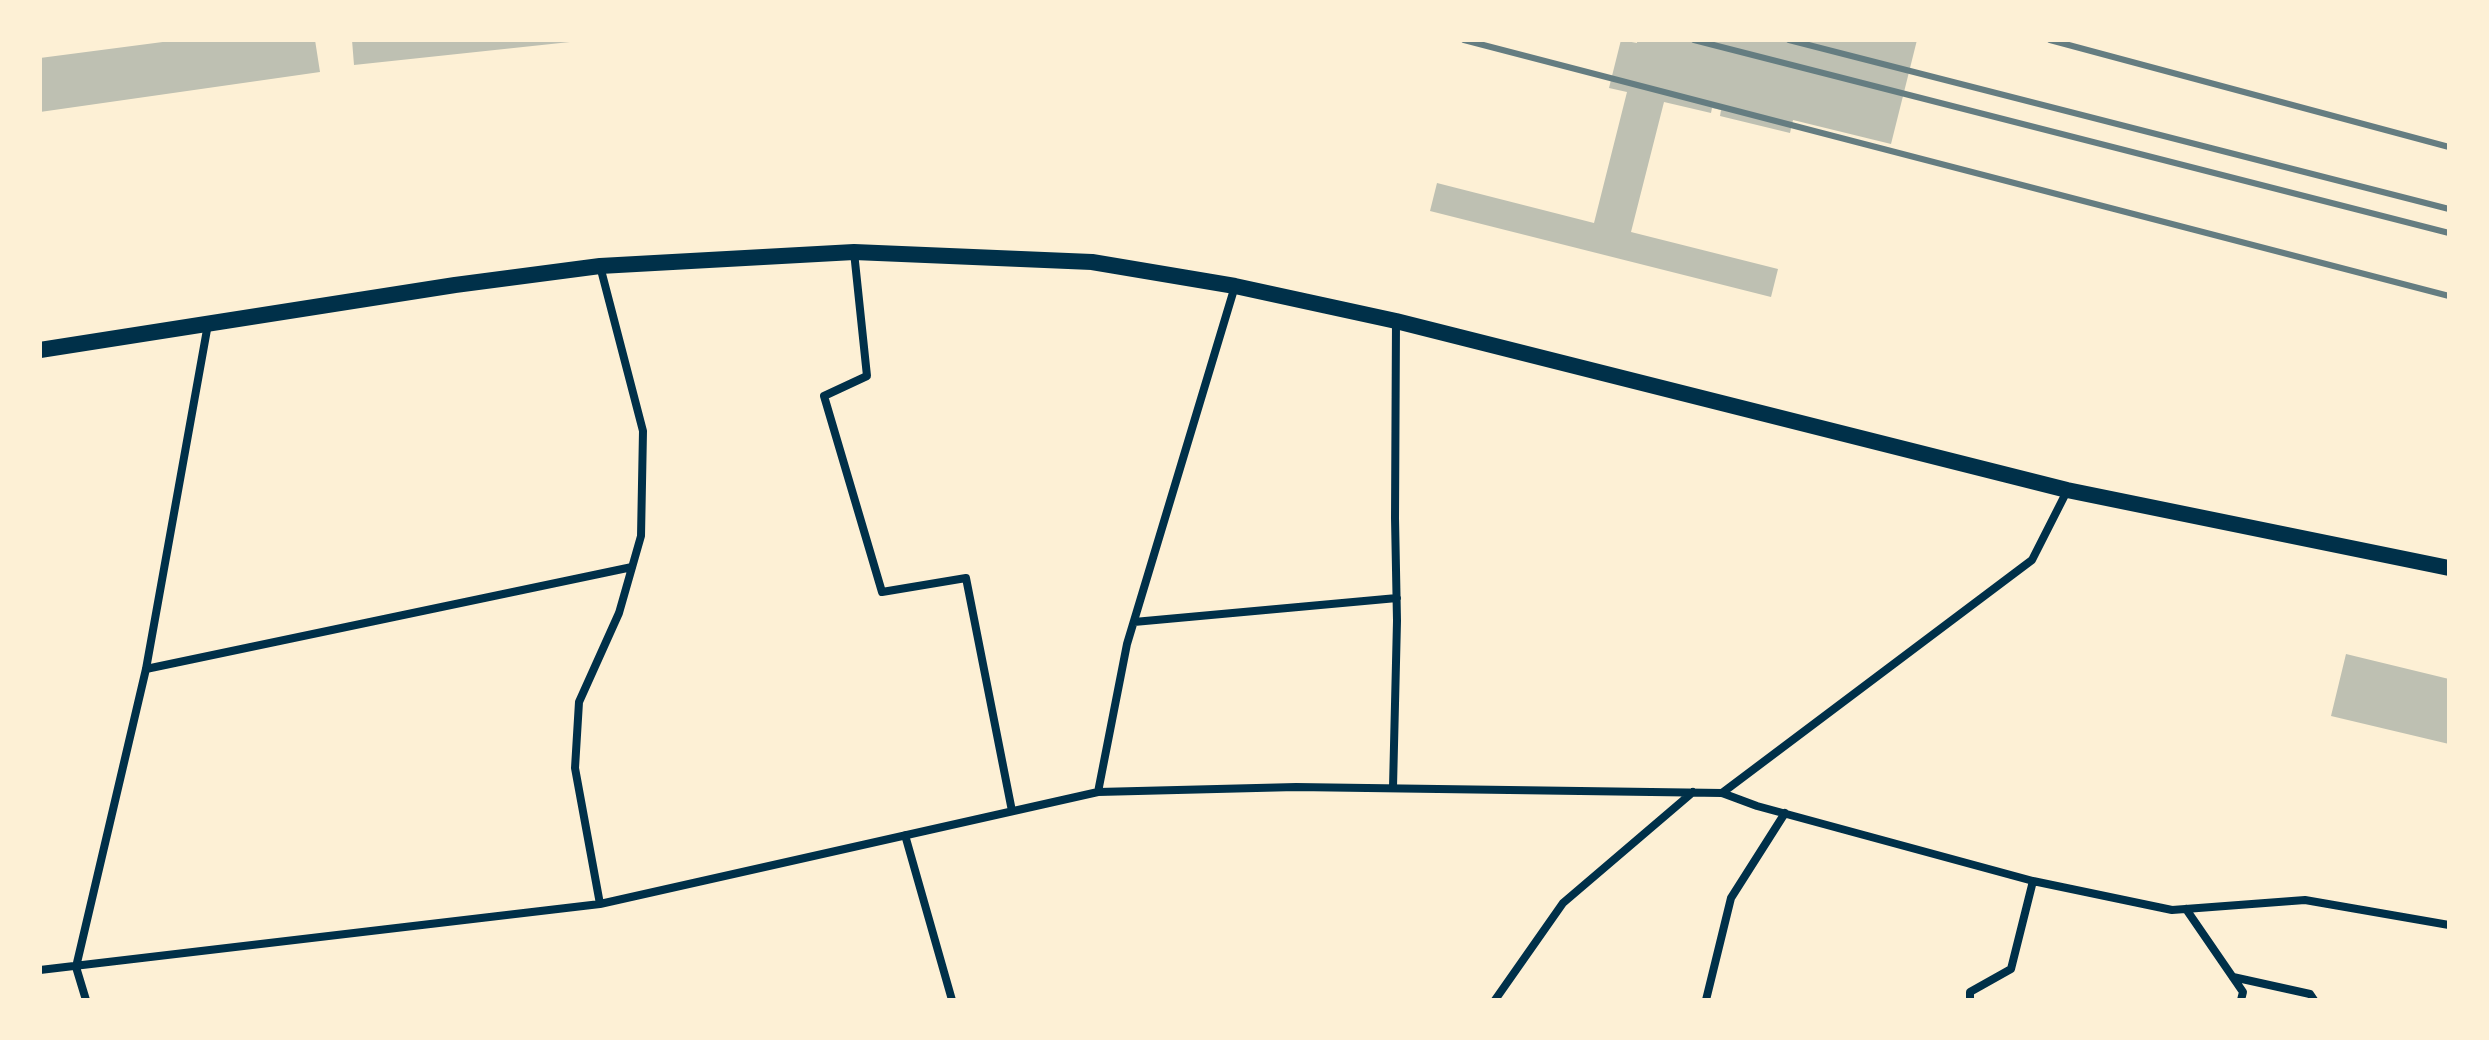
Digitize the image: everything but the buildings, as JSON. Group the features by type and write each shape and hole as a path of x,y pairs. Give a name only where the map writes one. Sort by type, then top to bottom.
{"main road":[{"path":"40,350 455,285 600,266 854,252 1092,262 1235,286 1396,321 2067,490 2449,568"}],"street":[{"path":"854,252 867,376 824,396 882,592 966,578 1012,811"},
{"path":"600,266 643,431 641,536 619,613 579,702 575,768 600,904"},
{"path":"1098,792 1127,644 1235,286"},
{"path":"1393,787 1397,598 1396,321"},
{"path":"86,1000 76,967 146,669 208,323"},
{"path":"1722,793 2032,560 2067,490"},
{"path":"146,669 632,567"},
{"path":"1134,622 1397,598"},
{"path":"40,970 600,904 1098,792 1296,787 1722,793 2033,881 2172,910 2305,900 2449,925"},
{"path":"1495,1000 1563,903 1694,791"},
{"path":"1706,1000 1731,898 1785,813"},
{"path":"905,835 952,1000"},
{"path":"1970,1000 1970,992 2011,969 2033,881"},
{"path":"2186,909 2243,992 2241,1000"},
{"path":"2232,977 2310,994 2314,1000"}],"railway":[{"path":"1464,40 2449,296"},
{"path":"1694,40 2449,233"},
{"path":"1789,40 2449,209"},
{"path":"2050,40 2449,147"}]}
